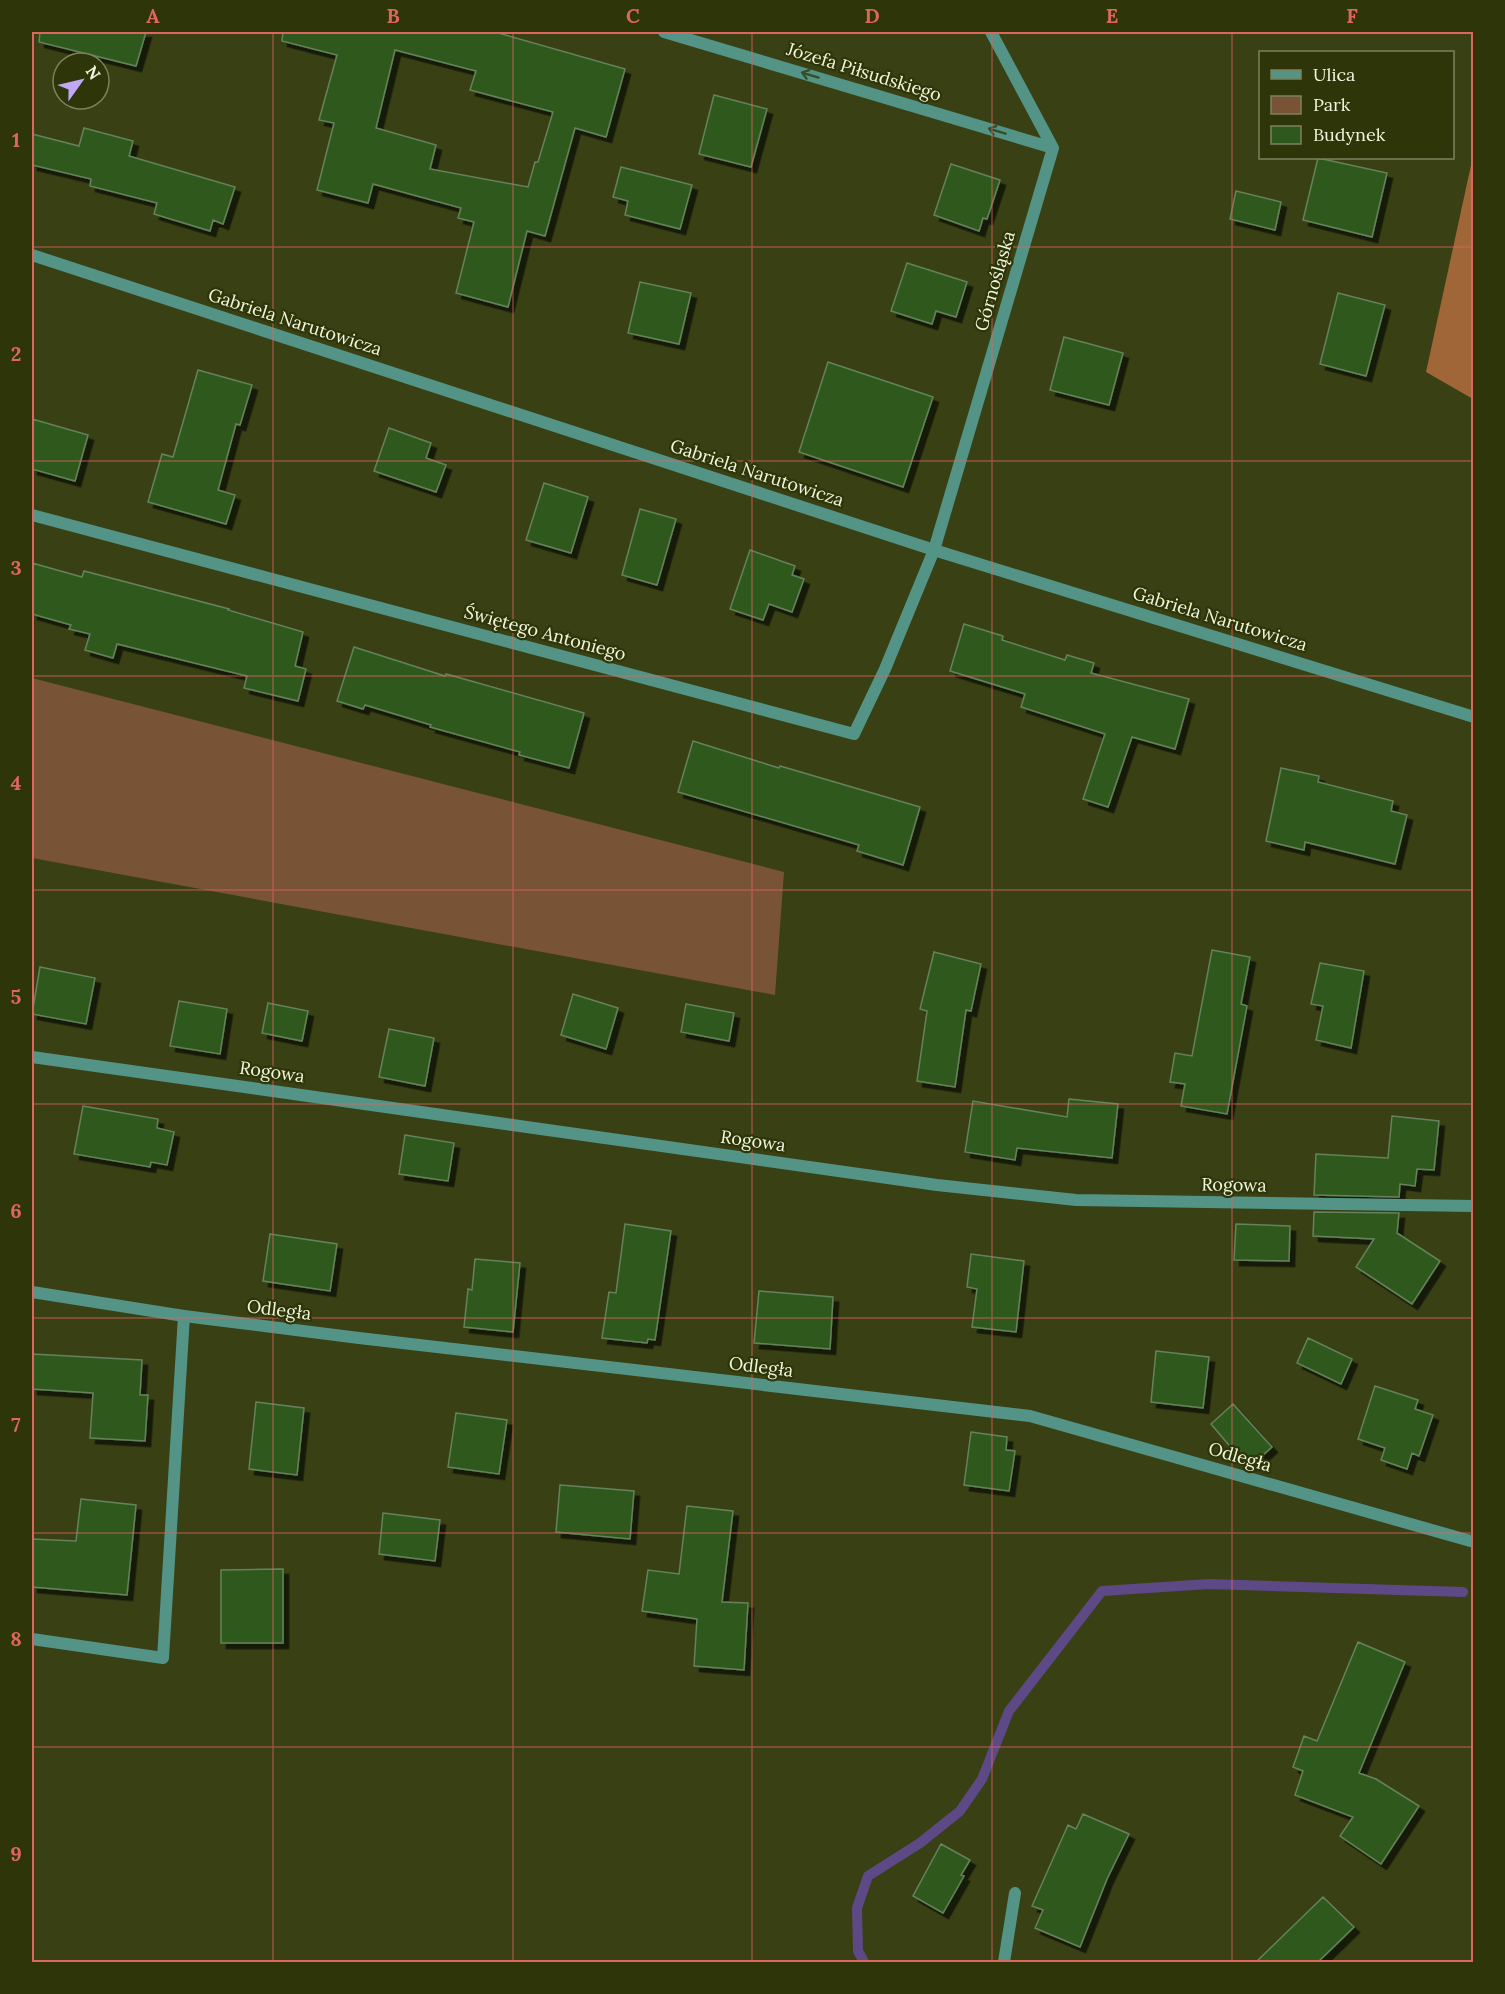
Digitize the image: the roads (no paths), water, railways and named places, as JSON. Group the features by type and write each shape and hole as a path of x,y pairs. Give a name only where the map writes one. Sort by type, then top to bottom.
{"street":[{"name":"Józefa Piłsudskiego","path":"664,32 1053,148"},
{"path":"992,32 1053,148"},
{"name":"Górnośląska","path":"934,550 1053,148"},
{"name":"Gabriela Narutowicza","path":"32,255 934,550 1473,717"},
{"name":"Świętego Antoniego","path":"32,515 854,734 885,669 934,550"},
{"name":"Rogowa","path":"32,1057 937,1185 1076,1200 1473,1206"},
{"name":"Odległa","path":"32,1292 184,1316 371,1340 1030,1416 1473,1542"},
{"path":"32,1639 163,1658 184,1316"},
{"path":"1004,1962 1015,1893"}],"waterway":[{"path":"864,1962 858,1951 857,1908 868,1876 920,1843 960,1811 982,1779 1009,1711 1102,1591 1209,1584 1463,1592"}]}
